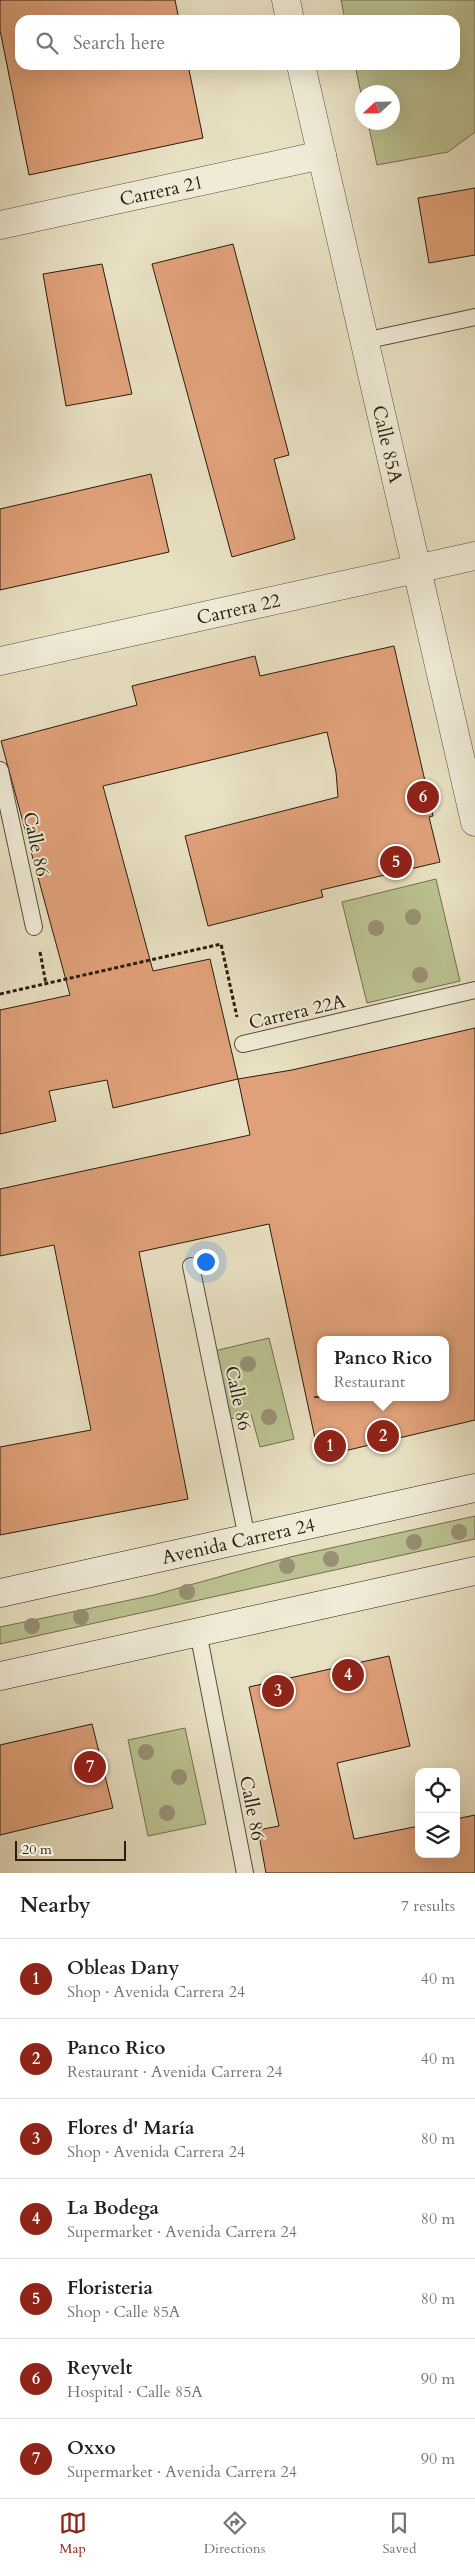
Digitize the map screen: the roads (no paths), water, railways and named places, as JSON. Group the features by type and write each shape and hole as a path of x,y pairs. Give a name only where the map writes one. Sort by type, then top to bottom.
{"street":[{"path":"286,0 289,15"},
{"name":"Calle 85A","path":"302,70 475,822"},
{"name":"Carrera 21","path":"0,226 322,155"},
{"name":"Carrera 22","path":"0,661 475,556"},
{"name":"Avenida Carrera 24","path":"0,1593 475,1488"},
{"path":"0,1676 475,1571"}],"lane":[{"path":"364,341 475,317"},
{"name":"Calle 86","path":"0,770 34,927"},
{"name":"Carrera 22A","path":"243,1044 475,990"},
{"name":"Calle 86","path":"191,1266 247,1538"},
{"name":"Calle 86","path":"198,1632 245,1873"}],"place":[{"name":"Reyvelt","path":"423,797"},
{"name":"Floristeria","path":"396,862"},
{"name":"Panco Rico","path":"383,1436"},
{"name":"Obleas Dany","path":"330,1446"},
{"name":"La Bodega","path":"348,1675"},
{"name":"Flores d' María","path":"278,1691"},
{"name":"Oxxo","path":"90,1767"}]}
